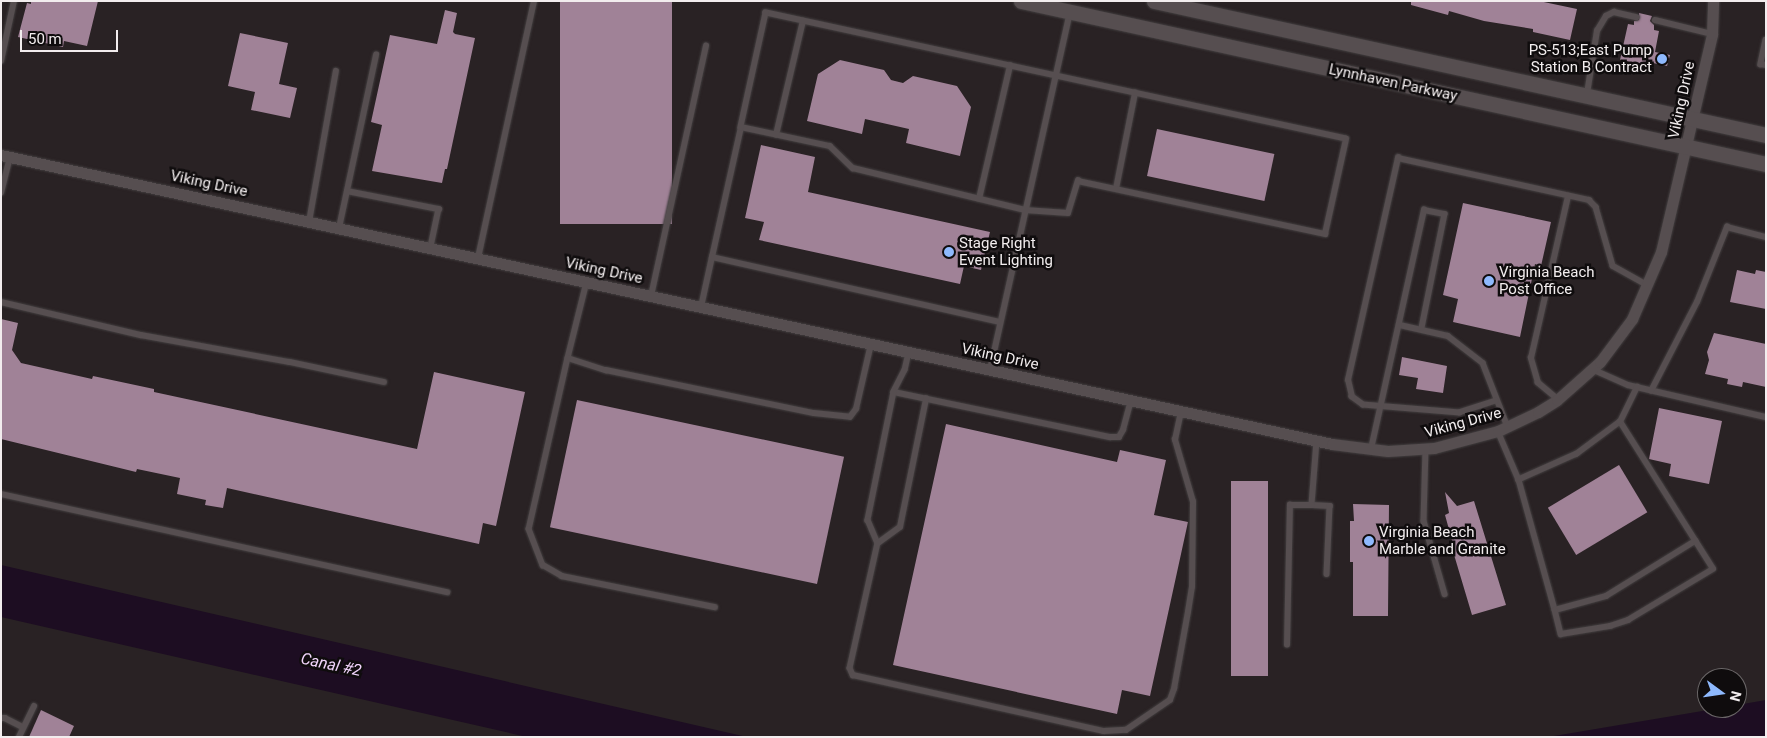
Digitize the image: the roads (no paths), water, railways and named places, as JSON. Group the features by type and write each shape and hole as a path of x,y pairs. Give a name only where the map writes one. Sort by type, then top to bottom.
{"main road":[{"name":"Lynnhaven Parkway","path":"1021,1 1766,164"},
{"name":"Lynnhaven Parkway","path":"1154,1 1766,135"}],"street":[{"name":"Viking Drive","path":"6,156 1317,441 1388,451 1426,449 1503,429 1557,400 1592,369 1614,345 1632,319 1661,252 1712,34 1713,1"}],"lane":[{"path":"1,61 14,1"},
{"path":"478,258 534,1"},
{"path":"990,370 1070,12"},
{"path":"1586,96 1597,31 1606,16 1614,12 1636,17"},
{"path":"701,307 766,13 1346,139 1325,234 1078,181 1068,213 1025,210 853,168 830,146 741,127"},
{"path":"1655,20 1712,34"},
{"path":"776,135 803,22"},
{"path":"1766,40 1761,64 1766,65"},
{"path":"651,296 706,46"},
{"path":"339,228 376,55"},
{"path":"979,199 1010,66"},
{"path":"309,222 336,71"},
{"path":"1116,189 1135,94"},
{"path":"1,193 6,156"},
{"path":"1496,401 1460,413 1363,405 1352,397 1348,380 1398,158 1589,200 1596,207 1613,266 1647,285"},
{"path":"347,190 439,209 431,248"},
{"path":"1557,400 1538,384 1531,358 1568,196"},
{"path":"1371,449 1424,210 1445,214 1422,328"},
{"path":"1651,391 1697,302 1726,227 1766,237"},
{"path":"712,257 1000,322"},
{"path":"587,282 529,529 543,565 562,576 715,607"},
{"path":"1,302 141,335 290,362 384,382"},
{"path":"1400,325 1422,328 1448,336 1483,363 1519,480 1561,634 1610,626 1628,620 1713,569 1620,422"},
{"path":"568,358 606,370 814,413 850,418 856,408 871,344"},
{"path":"909,352 905,370 894,392 868,520 878,544 850,668 853,675 1104,731 1126,730 1170,700 1174,689 1192,586 1193,502 1175,440 1181,412"},
{"path":"1592,369 1651,391 1766,417"},
{"path":"1519,480 1576,454 1620,422 1637,387"},
{"path":"894,392 1110,437 1119,437 1125,426 1132,401"},
{"path":"878,544 900,527 926,399"},
{"path":"1312,505 1317,441"},
{"path":"1426,449 1424,522 1445,594"},
{"path":"1,494 448,592"},
{"path":"1287,644 1290,505 1330,506 1327,574"},
{"path":"1555,610 1606,596 1695,541"},
{"path":"19,737 34,706"},
{"path":"1,718 6,718 23,727"}],"water":[{"name":"Canal #2","path":"1,565 747,737 527,737 1,617"},
{"path":"1766,700 1766,737 1548,737 1697,712 1697,718 1747,718 1747,703"}],"place":[{"name":"PS-513;East Pump Station B Contract","path":"1662,59"},
{"name":"Stage Right Event Lighting","path":"949,252"},
{"name":"Virginia Beach Post Office","path":"1489,281"},
{"name":"Virginia Beach Marble and Granite","path":"1369,541"}]}
